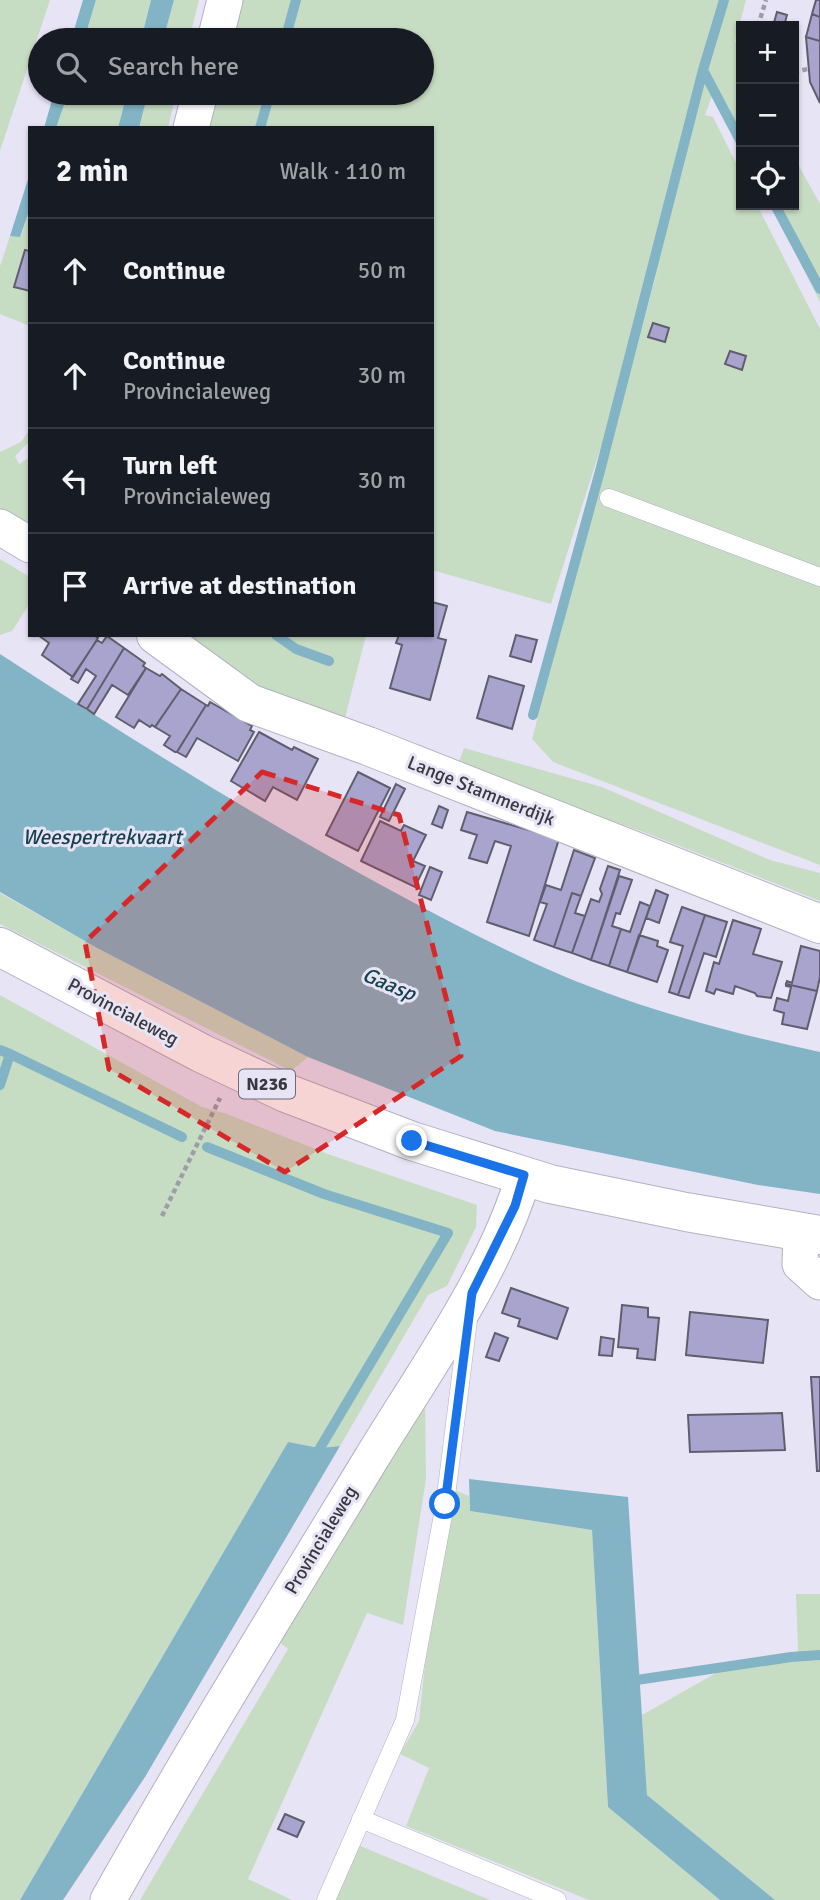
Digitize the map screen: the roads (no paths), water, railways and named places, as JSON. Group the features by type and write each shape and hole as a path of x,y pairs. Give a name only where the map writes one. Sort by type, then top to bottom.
{"main road":[{"name":"Lange Stammerdijk","path":"159,637 249,703 368,746 820,924"},
{"name":"Provincialeweg","path":"0,947 235,1069 286,1093 412,1141 550,1184 811,1235"}],"street":[{"path":"218,28 225,0"},
{"path":"192,126 197,105"},
{"path":"0,527 28,544"},
{"name":"Provincialeweg","path":"107,1900 188,1758 472,1293 515,1206 524,1175"},
{"name":"Provincialeweg","path":"811,1235 800,1264 820,1282"}],"lane":[{"path":"609,498 820,577"},
{"path":"326,1900 405,1720 445,1504 472,1293"},
{"path":"361,1819 557,1900"}],"water":[{"path":"83,0 96,0 88,28 75,28"},
{"path":"151,0 174,0 166,28 144,28"},
{"path":"51,105 64,105 57,126 45,126"},
{"path":"124,105 145,105 140,126 119,126"},
{"path":"28,179 28,214 20,237 10,236"},
{"name":"Weespertrekvaart","path":"0,654 236,802 381,885 492,943 592,988 656,1010 721,1029 820,1052 820,1194 758,1185 495,1131 308,1057 97,948 0,892"},
{"path":"288,1442 320,1448 340,1446 145,1777 63,1900 20,1900"},
{"path":"469,1479 628,1497 647,1795 775,1900 720,1900 608,1807 592,1530 470,1511"}],"waterway":[{"path":"288,28 296,0"},
{"path":"533,715 600,471 703,70 724,0"},
{"path":"703,70 736,133"},
{"path":"261,126 267,105"},
{"path":"778,210 820,289"},
{"path":"279,637 296,649 329,661"},
{"path":"0,1050 10,1054 0,1085"},
{"path":"10,1054 182,1137"},
{"path":"207,1147 324,1194 448,1233 320,1448"},
{"path":"630,1681 820,1655"}],"water label":[{"name":"Gaasp","path":"389,984"}]}
